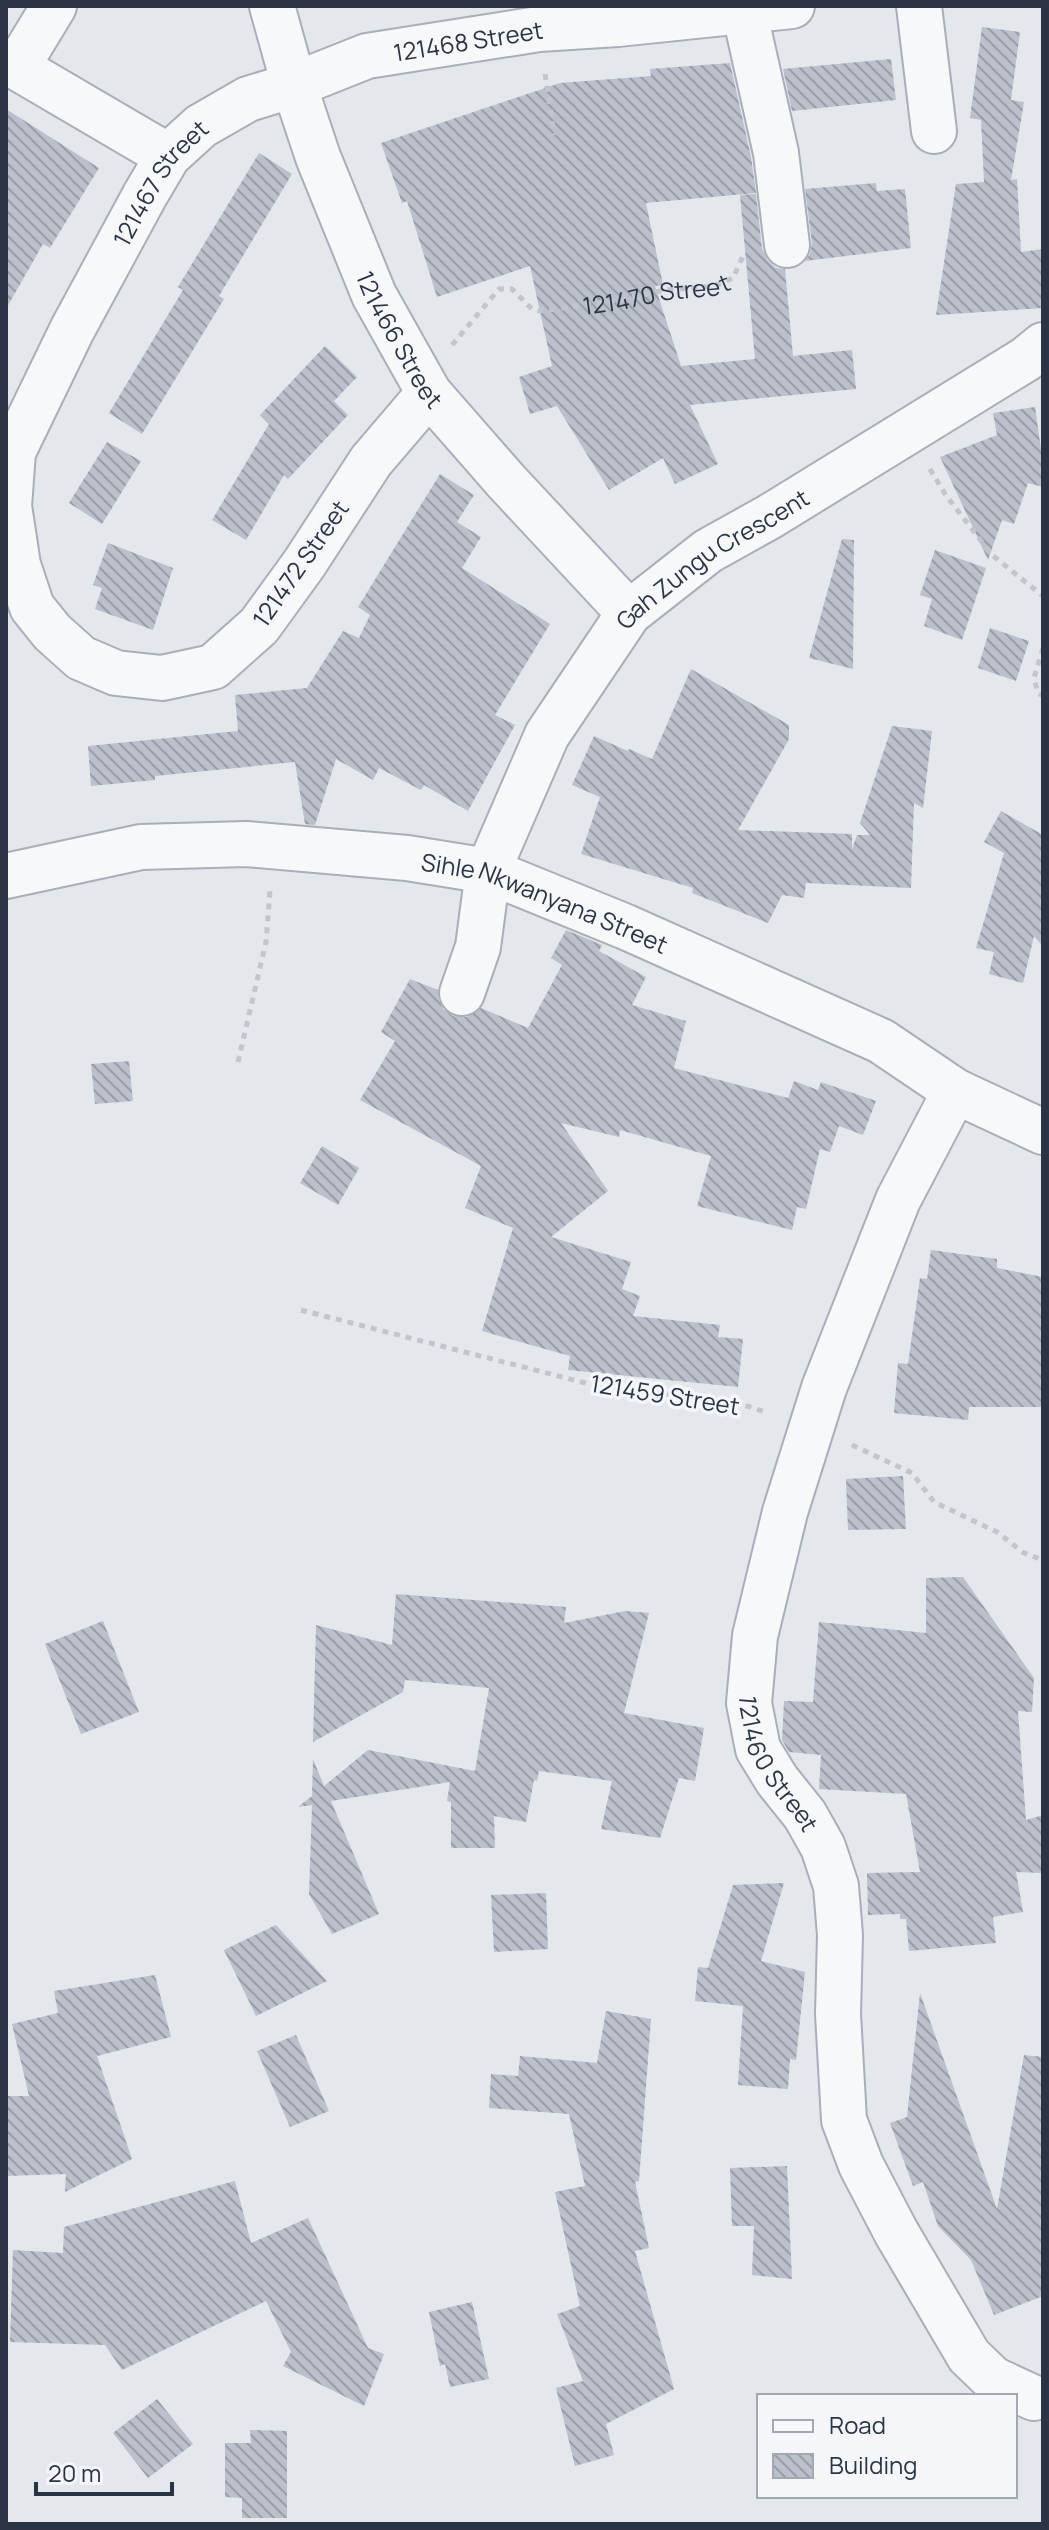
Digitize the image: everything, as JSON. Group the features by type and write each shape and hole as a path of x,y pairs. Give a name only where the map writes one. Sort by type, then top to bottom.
{"street":[{"path":"54,6 12,64 168,156"},
{"name":"121466 Street","path":"272,6 318,157 374,295 429,393 629,613"},
{"name":"121468 Street","path":"294,85 367,56 539,29 792,6"},
{"path":"919,6 934,131"},
{"path":"744,10 776,153 787,245"},
{"name":"121467 Street","path":"13,452 72,330 168,156 201,126 248,99 294,85"},
{"name":"Gah Zungu Crescent","path":"462,993 478,947 488,871 547,735 629,613 708,551 769,517 1026,359 1043,345"},
{"name":"121472 Street","path":"13,452 9,506 18,565 32,607 52,632 81,658 116,673 162,678 213,667 259,626 304,564 371,461 429,393"},
{"name":"Sihle Nkwanyana Street","path":"6,876 141,847 246,844 407,858 488,871 626,927 881,1041 955,1091 1043,1132"},
{"name":"121460 Street","path":"955,1091 898,1200 856,1303 811,1428 785,1512 755,1636 749,1703 758,1749 777,1780 805,1815 823,1847 836,1886 844,2120 861,2165 896,2232 969,2356 993,2379 1034,2398"}],"path":[{"path":"539,29 554,135"},
{"name":"121470 Street","path":"429,393 453,342 499,289 512,289 532,309 540,311 620,300 665,290 714,286 733,278 741,256 752,248 787,245"},
{"path":"907,430 945,494 992,555 1043,596"},
{"path":"1043,648 1034,678 1038,693 1043,696"},
{"path":"238,1062 266,942 273,846"},
{"name":"121459 Street","path":"301,1310 609,1389 729,1400 811,1428 912,1473 934,1502 997,1532 1024,1553 1043,1560"}],"building":[{"path":"982,27 1020,32 1011,100 1024,102 1011,180 1017,179 1021,252 1043,249 1043,308 936,315 956,184 984,182 981,120 970,118"},
{"path":"891,59 896,100 792,111 783,69"},
{"path":"730,63 756,193 646,203 663,285 655,286 681,366 755,359 740,195 756,194 762,249 776,268 785,269 793,356 852,350 856,389 690,405 718,464 675,484 663,458 609,490 557,406 530,414 519,377 552,366 530,266 437,297 407,201 402,203 381,143 560,83 651,76 650,69"},
{"path":"6,109 99,168 50,248 43,244 6,309"},
{"path":"259,153 292,174 219,296 224,299 142,434 109,413 183,290 178,287"},
{"path":"876,183 877,191 905,189 911,248 805,261 812,243 805,189"},
{"path":"325,346 357,377 334,401 348,415 288,479 284,475 246,540 212,520 269,424 260,415"},
{"path":"1035,407 1043,487 1028,483 1014,524 1002,520 988,560 940,457 997,435 993,413"},
{"path":"107,442 141,461 102,524 69,503"},
{"path":"440,474 474,495 457,522 481,537 462,568 550,624 495,715 515,725 468,811 424,785 421,790 379,768 373,780 336,759 315,825 305,824 295,762 155,776 155,780 91,786 88,746 238,731 235,695 307,688 343,631 359,638 370,615 358,607"},
{"path":"842,539 854,540 853,669 809,658"},
{"path":"108,543 173,568 153,630 95,609 102,588 93,585"},
{"path":"935,550 986,568 962,640 924,626 932,599 920,595"},
{"path":"990,628 1029,641 1016,681 978,668"},
{"path":"691,669 789,725 789,739 738,830 852,834 852,849 857,835 870,835 860,823 892,726 932,731 923,808 914,803 911,888 806,883 804,898 782,895 768,923 692,893 693,888 581,854 600,797 572,785 594,736 652,759"},
{"path":"1001,811 1043,835 1043,946 1034,936 1023,983 989,974 994,952 976,948 1004,853 984,842"},
{"path":"566,930 602,945 599,951 646,977 632,1005 686,1021 674,1068 788,1098 794,1081 818,1090 821,1082 876,1101 863,1135 839,1126 830,1152 820,1149 806,1209 797,1207 792,1230 697,1206 711,1156 620,1130 619,1137 561,1123 608,1191 551,1237 631,1262 622,1289 640,1296 633,1316 720,1325 718,1337 743,1339 738,1387 568,1370 570,1356 482,1331 513,1228 465,1208 481,1166 360,1100 395,1041 381,1032 410,979 438,990 443,1009 453,1016 467,1017 481,1008 528,1028 562,965 551,958"},
{"path":"129,1061 133,1101 95,1104 91,1064"},
{"path":"322,1146 359,1168 338,1205 300,1183"},
{"path":"931,1250 997,1259 997,1268 1043,1277 1043,1407 969,1407 968,1420 894,1413 898,1363 908,1364 920,1278 927,1279"},
{"path":"903,1476 906,1529 848,1530 846,1479"},
{"path":"963,1577 1034,1678 1032,1712 1018,1711 1026,1820 1043,1815 1043,1873 1016,1872 1023,1912 993,1917 996,1943 909,1951 906,1919 900,1919 900,1914 868,1915 867,1873 920,1872 906,1794 819,1789 821,1755 789,1752 782,1740 784,1701 813,1702 819,1622 926,1633 926,1578"},
{"path":"396,1594 566,1607 564,1623 625,1611 649,1613 624,1713 704,1728 695,1781 679,1778 660,1838 601,1829 612,1781 539,1771 537,1781 534,1780 526,1822 494,1816 495,1848 451,1848 451,1802 447,1801 450,1782 331,1801 379,1914 332,1934 309,1894 312,1805 298,1807 312,1796 313,1759 324,1786 368,1750 475,1771 489,1688 405,1680 403,1692 313,1742 316,1625 392,1645"},
{"path":"103,1621 139,1712 81,1734 45,1644"},
{"path":"784,1883 761,1961 805,1972 796,2060 790,2059 788,2089 738,2085 743,2006 695,2001 698,1967 708,1968 733,1885"},
{"path":"546,1893 548,1949 494,1952 491,1895"},
{"path":"276,1925 327,1981 256,2016 224,1950"},
{"path":"155,1975 171,2037 97,2056 132,2159 65,2192 66,2174 6,2176 6,2096 29,2096 12,2024 58,2013 54,1991"},
{"path":"920,1993 997,2209 1024,2055 1043,2057 1043,2296 994,2315 971,2260 938,2226 923,2182 913,2186 890,2123 907,2117"},
{"path":"606,2011 651,2019 639,2181 635,2182 649,2248 635,2251 674,2389 606,2424 614,2455 575,2466 556,2388 583,2381 557,2314 580,2306 555,2192 585,2186 569,2114 489,2108 491,2074 518,2076 520,2056 597,2063"},
{"path":"296,2035 329,2111 290,2127 257,2051"},
{"path":"787,2166 792,2279 752,2275 754,2226 732,2226 730,2168"},
{"path":"235,2181 251,2243 308,2218 368,2348 384,2354 364,2406 283,2366 291,2352 266,2301 122,2370 105,2345 10,2342 13,2250 63,2253 64,2227"},
{"path":"472,2302 489,2379 450,2387 445,2364 440,2366 429,2312"},
{"path":"157,2399 193,2444 148,2478 113,2433"},
{"path":"250,2430 287,2431 287,2518 242,2518 242,2498 225,2497 225,2443 251,2443"}]}
